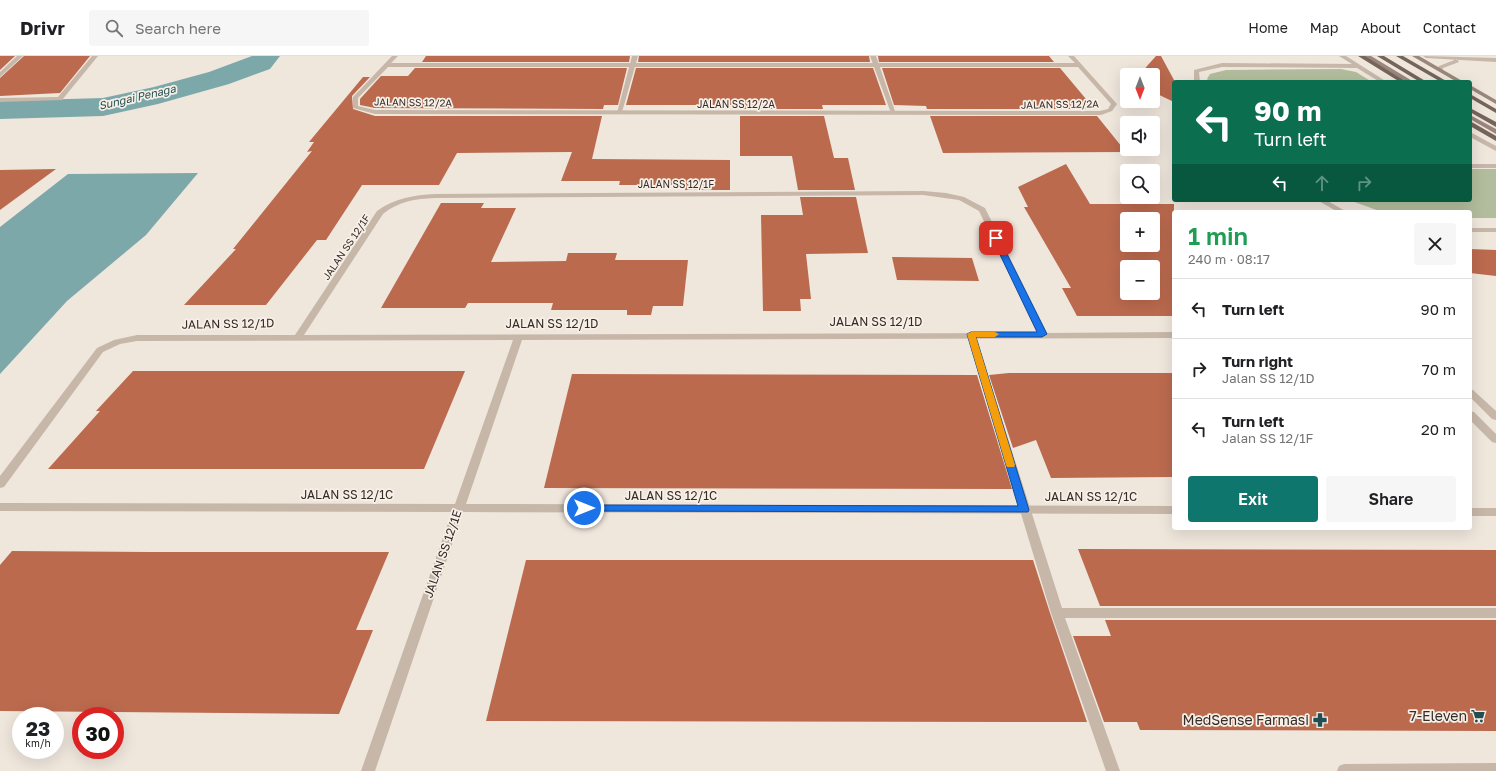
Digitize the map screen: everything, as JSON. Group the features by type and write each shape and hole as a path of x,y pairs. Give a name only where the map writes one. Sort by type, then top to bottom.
{"main road":[{"path":"1361,56 1401,80"},
{"path":"1367,56 1409,80"},
{"path":"1380,56 1421,80"},
{"path":"1399,56 1441,80"},
{"path":"1415,56 1458,80"},
{"path":"1472,88 1496,102"},
{"path":"1472,97 1496,111"},
{"path":"1472,111 1496,125"},
{"path":"1472,118 1496,132"},
{"path":"1472,124 1496,139"}],"street":[{"path":"0,75 20,56"},
{"path":"0,100 60,99 95,56"},
{"path":"386,65 395,56"},
{"path":"619,112 635,56"},
{"path":"873,56 894,113"},
{"path":"1071,56 1080,65"},
{"path":"1342,56 1381,80"},
{"path":"1426,56 1496,60"},
{"path":"1440,70 1441,67 1446,64 1466,59"},
{"path":"386,65 1080,65"},
{"name":"JALAN SS 12/2A","path":"386,65 355,98 355,107 375,112 1101,113 1110,110 1114,104 1080,65"},
{"path":"1197,80 1196,71 1222,65 1357,66"},
{"path":"1472,135 1496,149"},
{"path":"1472,166 1496,166"},
{"name":"JALAN SS 12/1F","path":"299,336 380,213 388,206 399,200 435,196 922,193 960,197 974,203 982,210 1042,334"},
{"path":"1325,202 1340,210"},
{"path":"1472,230 1496,230"},
{"path":"971,334 1057,613 1113,771"},
{"name":"JALAN SS 12/1D","path":"0,484 100,350 117,342 137,338 299,336 518,337 971,334 1172,335"},
{"name":"JALAN SS 12/1E","path":"368,771 518,337"},
{"path":"1472,394 1496,417"},
{"path":"1472,416 1496,440"},
{"name":"JALAN SS 12/1C","path":"0,507 1172,510"},
{"path":"1472,512 1496,512"},
{"path":"1057,613 1496,613"},
{"path":"1344,771 1496,770"}],"green space":[{"path":"1341,69 1356,72 1369,80 1207,79 1210,74 1226,70"},
{"path":"1472,169 1496,169 1496,218 1472,218 1472,210 1376,210 1354,202 1472,202"}],"water":[{"path":"198,173 146,235 67,301 0,374 0,227 68,174"}],"building":[{"path":"0,56 15,56 0,70"},
{"path":"24,56 90,56 60,93 0,96 0,78"},
{"path":"426,56 630,56 629,62 422,62"},
{"path":"639,56 869,56 870,62 638,62"},
{"path":"878,56 1049,56 1054,62 879,62"},
{"path":"1156,56 1161,56 1174,80 1172,80 1172,101 1160,95 1160,68 1145,68"},
{"path":"415,68 627,68 618,105 604,105 603,109 375,108 360,105 360,99 381,76 408,76"},
{"path":"636,68 873,68 886,105 822,105 823,109 740,109 740,105 626,105"},
{"path":"882,68 1060,68 1091,105 1088,105 1091,109 927,109 926,106 894,105"},
{"path":"363,77 370,77 352,96 353,109 375,116 602,116 592,159 730,160 730,190 685,190 686,185 619,185 620,181 561,181 572,152 457,153 439,185 362,185 326,240 317,240 266,305 184,305 236,249 233,249 312,151 307,152 314,142 309,142"},
{"path":"740,116 824,116 834,158 848,158 855,190 798,190 792,156 740,156"},
{"path":"930,116 1097,116 1120,145 1120,152 943,153"},
{"path":"1066,164 1090,204 1174,204 1174,210 1172,210 1172,316 1077,316 1062,288 1071,288 1024,207 1028,207 1018,187"},
{"path":"56,169 0,210 0,170"},
{"path":"800,197 856,197 868,253 806,254 811,299 800,299 801,311 763,311 761,215 803,215"},
{"path":"441,203 484,203 481,208 516,208 491,262 566,261 568,253 617,253 615,260 688,260 683,306 653,306 651,315 627,315 627,310 551,310 553,303 468,303 465,308 381,308"},
{"path":"1472,249 1496,250 1496,276 1472,273"},
{"path":"892,257 972,258 979,281 897,280"},
{"path":"133,371 465,371 424,469 48,469 100,411 96,411"},
{"path":"1009,373 1172,373 1172,477 1051,478 1036,440 1013,448 989,375"},
{"path":"572,374 977,375 1012,489 544,488"},
{"path":"1078,549 1496,550 1496,606 1100,606"},
{"path":"12,551 389,552 356,630 373,630 339,714 124,712 124,707 72,707 72,712 64,712 64,707 12,707 12,711 0,711 0,565"},
{"path":"526,560 1033,560 1087,722 486,721"},
{"path":"1105,620 1496,620 1496,731 1140,730 1137,722 1104,722 1073,636 1111,636"}],"waterway":[{"name":"Sungai Penaga","path":"0,110 103,107 158,95 219,78 260,63 267,56"}],"slow traffic":[{"path":"995,334 971,334 1010,465"}],"place":[{"name":"7-Eleven","path":"1478,716"},
{"name":"MedSense Farmasi","path":"1320,720"}],"route":[{"path":"584,508 1024,510 971,334 1042,334 996,238"}]}
